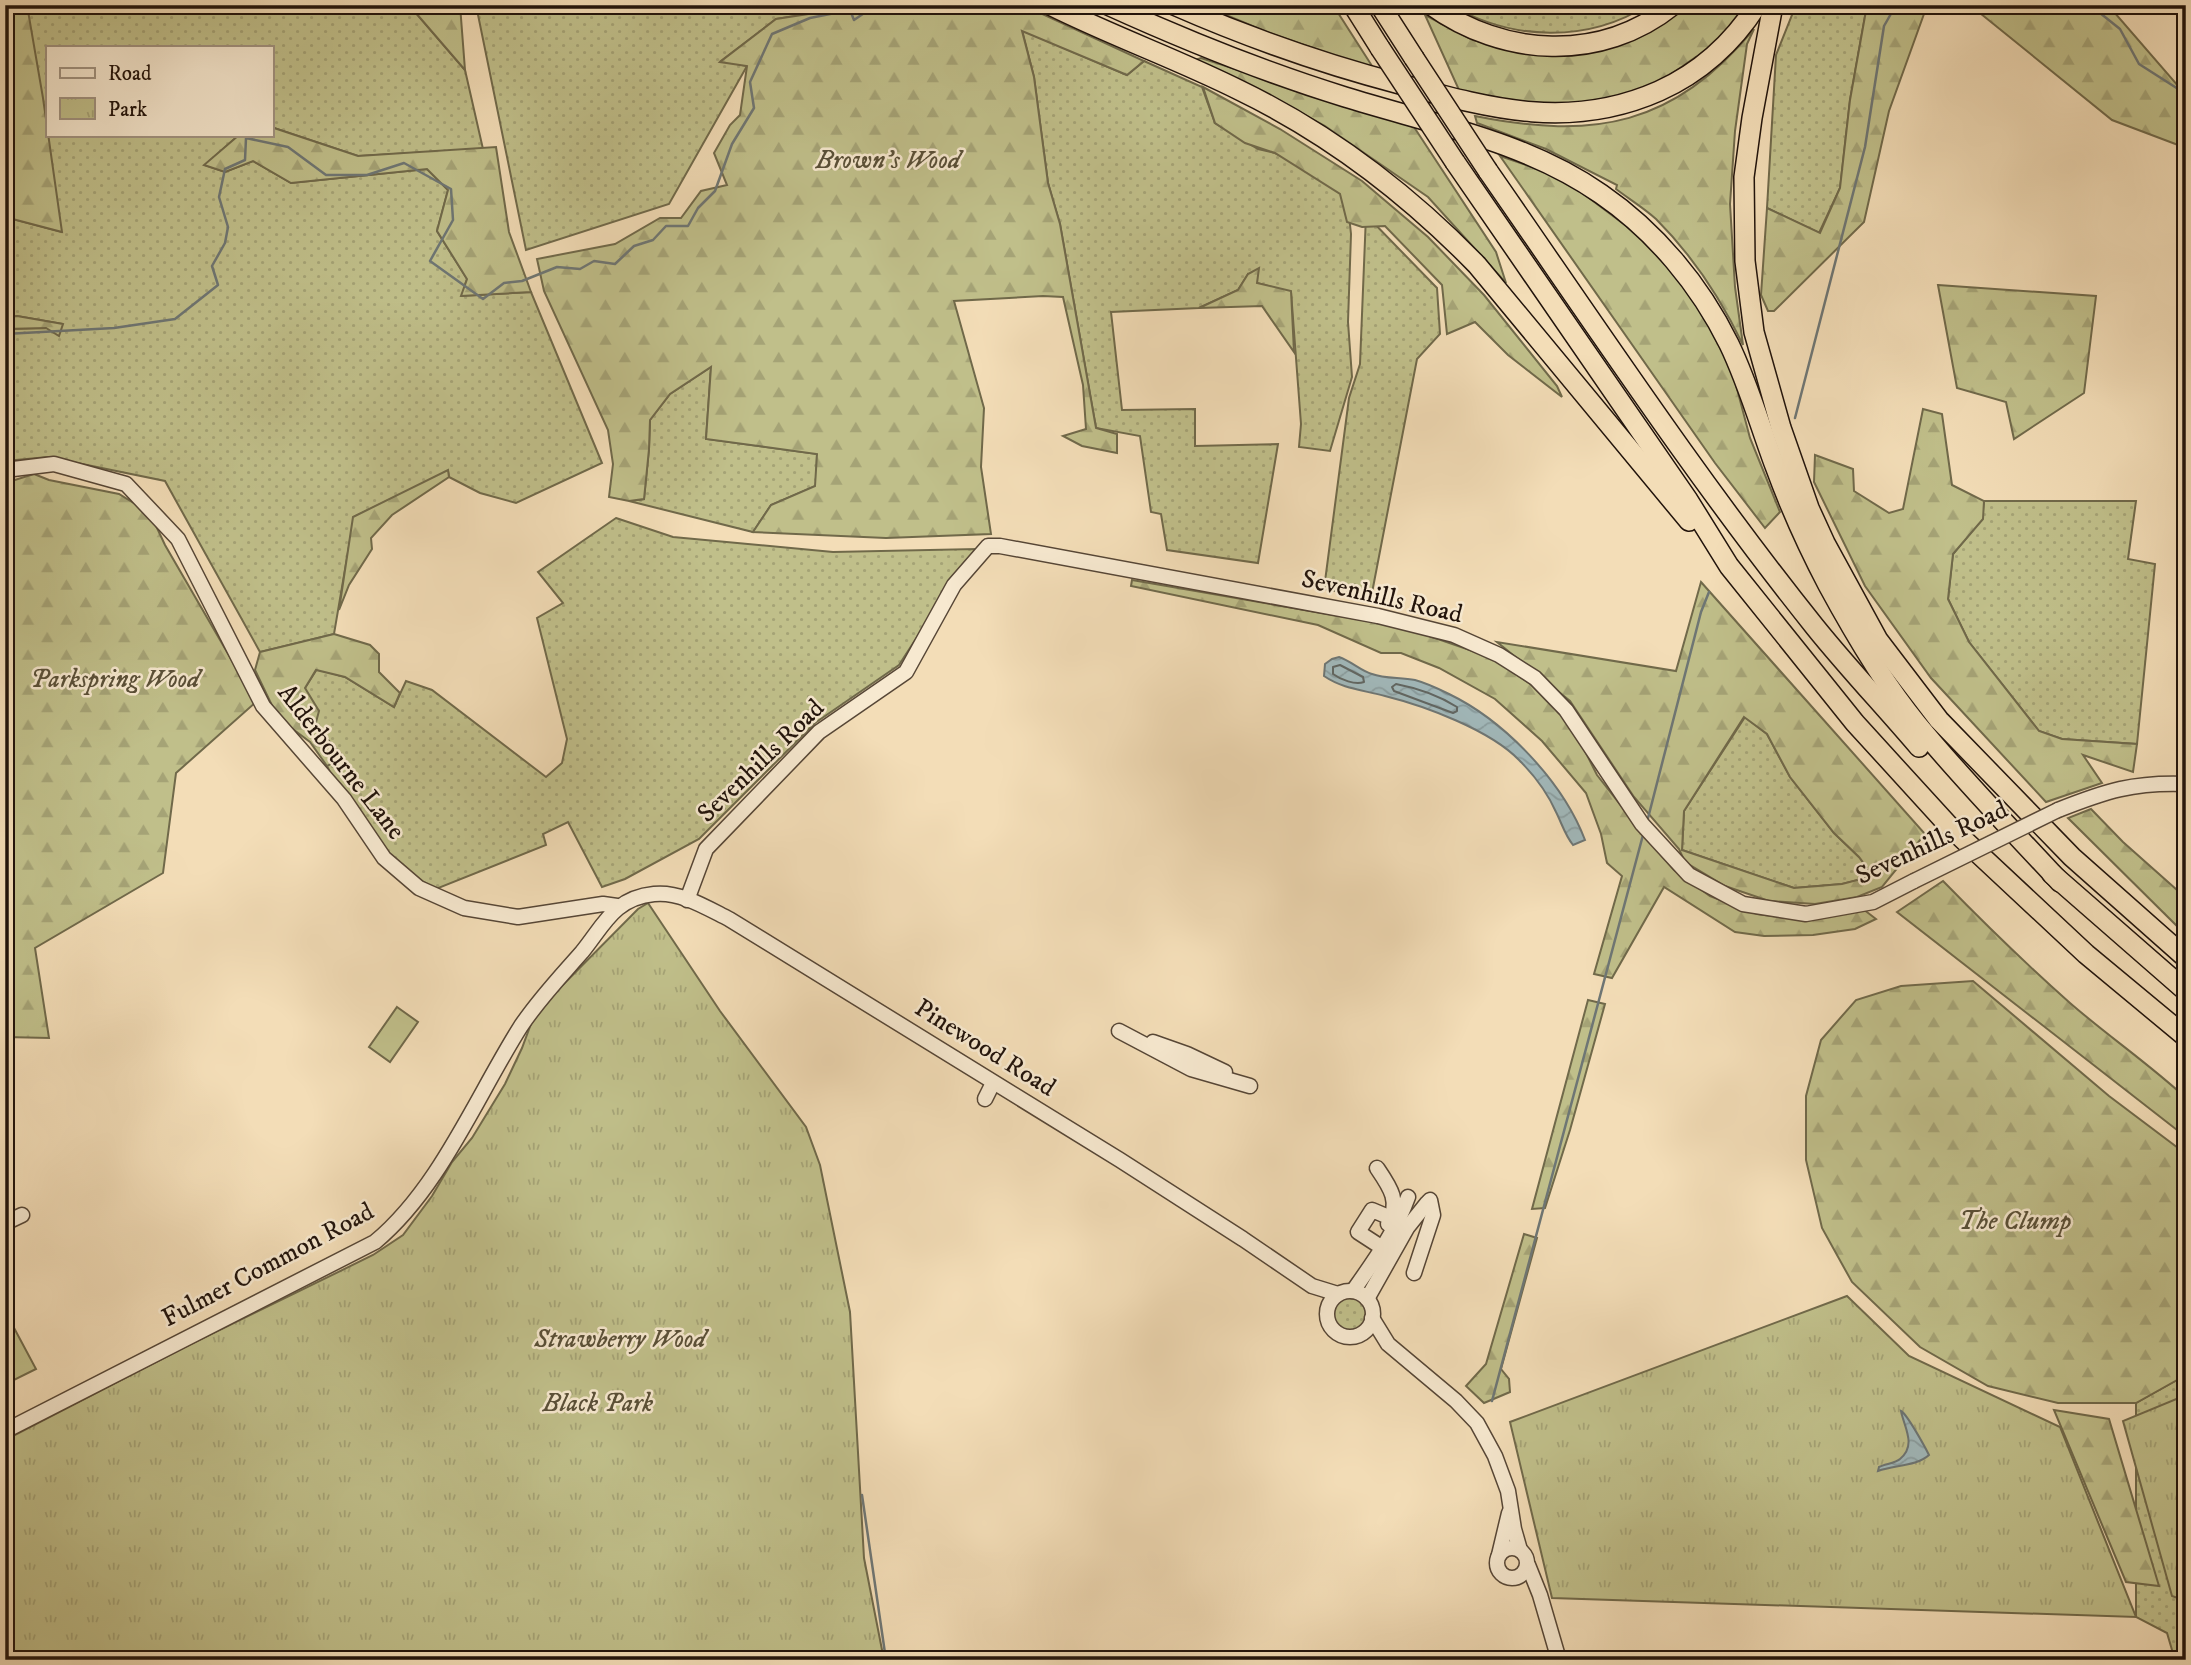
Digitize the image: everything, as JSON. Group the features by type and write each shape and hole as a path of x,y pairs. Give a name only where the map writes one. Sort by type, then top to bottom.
{"highway":[{"path":"1050,5 1240,90 1306,127 1390,184 1442,229 1477,265 1695,529 1729,566 1855,723 1949,826 2086,954 2186,1037"},
{"path":"1108,5 1172,34 1273,73 1519,150 1584,182 1631,217 1680,268 1727,340 1776,470 1808,544 1828,585 1878,669 1916,723 2060,882"},
{"path":"1174,5 1259,39 1378,78 1487,106 1530,113 1564,114 1622,105 1684,79 1714,57 1731,40 1757,5"},
{"path":"1353,5 1455,162 1680,489 1729,566"},
{"path":"1380,5 1488,171 1663,423 1816,628 1942,774 2060,882 2186,991"},
{"path":"1431,5 1458,23 1484,35 1548,47 1585,43 1620,34 1646,23 1673,5"},
{"path":"1773,5 1744,177 1745,261 1754,332 1781,428 1809,508 1878,640 1939,720 2072,858 2186,958"},
{"path":"1878,669 1948,750 2073,878 2186,977"}],"street":[{"name":"Alderbourne Lane","path":"5,470 54,464 126,484 178,539 263,706 344,799 384,858 419,888 464,908 518,917 603,904 617,906"},
{"name":"Sevenhills Road","path":"687,900 706,849 819,732 906,672 954,585 988,546 1000,546 1378,616 1454,635 1499,655 1535,678 1566,710 1645,829 1689,875 1743,904 1806,914 1873,902 2058,810 2123,786 2186,785"},
{"name":"Pinewood Road","path":"617,906 654,894 687,900 729,919 1120,1160 1311,1286 1338,1294"},
{"name":"Fulmer Common Road","path":"5,1431 375,1242 393,1228 437,1169 522,1025 617,906"},
{"path":"1119,1031 1187,1054 1233,1075 1250,1086 1191,1069 1119,1031"},
{"path":"985,1099 993,1083"},
{"path":"1377,1168 1393,1194 1394,1212 1381,1234 1377,1251"},
{"path":"1353,1291 1402,1213 1408,1197"},
{"path":"1367,1299 1408,1228 1429,1202 1433,1215 1414,1273"},
{"path":"1377,1251 1357,1232 1372,1210 1391,1218"},
{"path":"5,1223 22,1215"},
{"name":"Pinewood Road","path":"1311,1286 1327,1315"},
{"path":"1353,1291 1367,1299 1373,1311 1367,1329 1351,1336 1339,1333 1330,1325 1327,1315 1330,1303 1338,1294 1353,1291"},
{"path":"1372,1318 1388,1344 1456,1401 1477,1423 1495,1456 1511,1503 1514,1530 1520,1550 1526,1556 1540,1595 1559,1660"},
{"path":"1357,1335 1388,1344"},
{"path":"1511,1503 1497,1564 1500,1573 1508,1578 1517,1578 1524,1573 1528,1565"},
{"path":"1499,1556 1508,1548 1520,1550"},
{"path":"1517,1578 1532,1591 1544,1610"}],"green space":[{"path":"5,5 27,5 62,232 5,217"},
{"path":"26,5 409,5 465,70 483,149 358,156 273,128 273,46 46,46 46,135"},
{"path":"409,5 460,5 465,70"},
{"path":"476,5 867,5 776,19 721,61 747,66 669,204 526,250"},
{"name":"Brown's Wood","path":"867,5 1023,5 1144,61 1127,75 1022,31 1034,77 1048,183 1060,224 1096,428 1117,434 1117,453 1082,446 1063,436 1086,429 1083,385 1063,297 954,301 984,408 981,467 991,534 886,538 753,532 771,505 815,486 817,454 706,439 711,367 670,394 650,420 644,499 629,501 609,497 613,464 608,430 544,291 537,259 615,244 660,218 681,218 701,191 727,185 714,153 730,125 740,115 747,66 720,62 776,19"},
{"path":"1202,5 1333,5 1374,69 1272,34"},
{"path":"1451,5 1648,5 1600,26 1550,33 1499,26"},
{"path":"1684,5 1746,5 1706,54 1696,57 1660,82 1613,101 1526,105 1459,90 1425,15 1473,40 1509,49 1660,24"},
{"path":"1796,5 1867,5 1850,100 1840,188 1819,233 1767,208 1776,55"},
{"path":"1867,5 1950,5 1924,14 1889,111 1864,222 1774,311 1768,311 1761,295 1767,208 1820,233 1840,188 1850,100"},
{"path":"1970,5 2108,5 2186,95 2186,148 2112,120"},
{"path":"1754,29 1747,44 1735,131 1730,204 1735,287 1743,345 1715,294 1682,247 1656,219 1616,189 1617,185 1546,149 1477,123 1475,116 1558,126 1595,125 1629,118 1662,105 1693,87 1724,62"},
{"path":"1022,30 1127,75 1144,61 1202,87 1215,123 1258,149 1275,153 1346,188 1351,234 1348,322 1352,377 1330,451 1299,447 1301,424 1291,292 1257,283 1248,274 1238,290 1199,308 1111,312 1122,410 1195,409 1195,446 1278,444 1258,563 1167,550 1161,514 1151,512 1140,436 1096,428 1060,224 1048,183 1034,77"},
{"path":"1201,58 1414,127 1496,252 1506,283 1428,197 1325,126 1276,99 1192,61"},
{"path":"1203,87 1280,129 1362,181 1428,237 1484,295 1557,386 1562,397 1508,355 1475,322 1447,334 1442,285 1385,226 1362,227 1347,222 1340,194 1275,153 1245,143 1215,123"},
{"path":"273,128 358,156 496,147 509,232 531,292 461,296 467,279 437,231 448,190 427,169 291,183 253,161 225,172 204,165 238,136 273,136"},
{"path":"46,136 238,136 205,165 225,172 253,161 291,183 427,169 448,190 437,231 467,279 462,296 531,292 602,463 516,503 480,493 449,477 448,471 354,517 334,634 260,652 165,481 48,457 5,461 5,329 46,328 63,324 17,316 5,318 5,217 61,232"},
{"path":"1500,156 1549,173 1577,189 1649,243 1696,301 1732,370 1750,438 1780,512 1765,528 1715,463"},
{"path":"1366,215 1437,288 1440,334 1417,359 1371,598 1324,589 1349,398 1360,364"},
{"path":"1259,268 1257,283 1291,291 1294,352 1262,306 1199,308 1238,290 1248,274"},
{"path":"1938,285 2096,296 2084,393 2014,439 2006,402 1957,388"},
{"path":"17,316 63,324 59,336 46,328 5,329 5,318"},
{"path":"711,367 706,439 817,454 816,486 771,505 753,532 629,501 644,499 650,420 670,394"},
{"path":"1923,409 1942,414 1952,485 1984,501 1983,519 1953,554 1948,599 1969,642 2039,731 2062,739 2137,744 2133,772 2083,755 2102,783 2046,802 1931,678 1865,586 1814,482 1815,455 1853,469 1854,491 1889,513 1903,509"},
{"path":"448,470 449,477 392,515 371,538 372,549 349,585 339,610 353,517"},
{"name":"Parkspring Wood","path":"34,474 49,480 119,494 150,513 165,545 256,702 176,773 163,873 35,948 49,1038 5,1037 5,483"},
{"path":"1984,501 2136,501 2128,559 2155,564 2137,744 2062,739 2039,731 1969,642 1948,599 1953,554 1982,519"},
{"path":"616,518 673,537 833,552 976,549 899,665 815,723 699,839 625,879 602,887 568,822 543,834 546,845 436,889 398,868 338,788 327,766 343,756 315,726 305,688 317,669 345,677 394,707 406,681 432,690 546,777 562,763 567,739 537,618 563,603 538,572"},
{"path":"1132,580 1403,627 1493,658 1539,690 1568,717 1597,775 1645,836 1674,870 1710,896 1757,914 1803,920 1863,909 1876,919 1855,929 1813,935 1764,936 1735,932 1664,887 1612,978 1594,974 1622,876 1607,863 1601,834 1586,793 1542,741 1495,699 1439,668 1401,653 1381,653 1318,625 1131,586"},
{"path":"1701,582 1925,834 1882,887 1857,897 1815,904 1769,901 1725,886 1685,862 1679,849 1634,797 1570,701 1497,642 1676,671","holes":["1744,717 1767,734 1790,777 1834,833 1859,857 1873,876 1842,884 1794,888 1682,850 1684,811"]},
{"path":"334,634 370,645 379,654 379,672 400,693 394,707 345,677 316,670 305,688 319,711 315,726 343,757 327,766 310,742 278,718 255,670 260,652"},
{"path":"1745,717 1767,734 1790,777 1834,833 1874,876 1842,884 1794,888 1682,850 1684,811"},
{"path":"2091,809 2123,842 2186,898 2186,935 2068,818"},
{"path":"1943,881 2070,1003 2186,1098 2186,1137 1897,912"},
{"name":"Black Park","path":"648,903 720,1011 806,1127 820,1165 850,1312 864,1558 884,1660 5,1660 5,1440 185,1347 373,1255 403,1235 432,1196 452,1162 472,1138 505,1084 535,1013 638,909"},
{"name":"The Clump","path":"1973,981 2109,1096 2186,1154 2186,1375 2136,1403 2058,1403 1988,1386 1920,1347 1852,1282 1822,1228 1806,1160 1806,1096 1821,1040 1856,1000 1901,986"},
{"path":"1588,1000 1605,1004 1545,1208 1532,1209"},
{"path":"397,1007 418,1022 390,1062 369,1047"},
{"path":"1524,1234 1537,1238 1501,1369 1509,1379 1510,1392 1484,1403 1466,1386 1486,1364"},
{"path":"1847,1296 1909,1356 2060,1427 2136,1617 1552,1598 1510,1422"},
{"path":"1349,1297 1361,1302 1366,1314 1361,1326 1349,1331 1337,1326 1332,1314 1337,1302"},
{"path":"13,1326 36,1369 14,1380 5,1363 5,1330"},
{"path":"2186,1375 2186,1660 2175,1660 2167,1633 2136,1617 2136,1403"},
{"path":"2186,1395 2186,1601 2172,1596 2123,1421"},
{"path":"2054,1410 2109,1419 2159,1586 2126,1582"}],"water":[{"path":"1339,657 1377,676 1415,680 1432,686 1491,720 1530,755 1547,775 1575,818 1585,840 1573,845 1540,784 1507,749 1456,720 1401,700 1346,686 1324,676 1325,664"},
{"path":"1901,1411 1929,1455 1912,1463 1878,1471 1879,1467 1900,1459 1908,1448 1908,1436"}],"waterway":[{"path":"5,334 114,328 175,319 218,285 212,266 225,243 228,227 219,197 225,169 245,160 246,138 288,147 326,175 367,175 404,163 451,189 453,220 430,261 483,299 504,283 522,281 557,267 580,269 594,261 615,264 634,246 653,240 666,226 688,226 698,208 715,191 732,144 754,108 750,82 772,34 810,18 850,10 854,20 876,5"},
{"path":"1795,418 1865,147 1884,26 1896,5"},
{"path":"2090,5 2120,29 2139,64 2186,94"},
{"path":"1647,822 1701,612 1709,592"},
{"path":"1492,1401 1643,835"},
{"path":"862,1495 886,1660"}],"park label":[{"name":"Strawberry Wood","path":"620,1339"}]}
